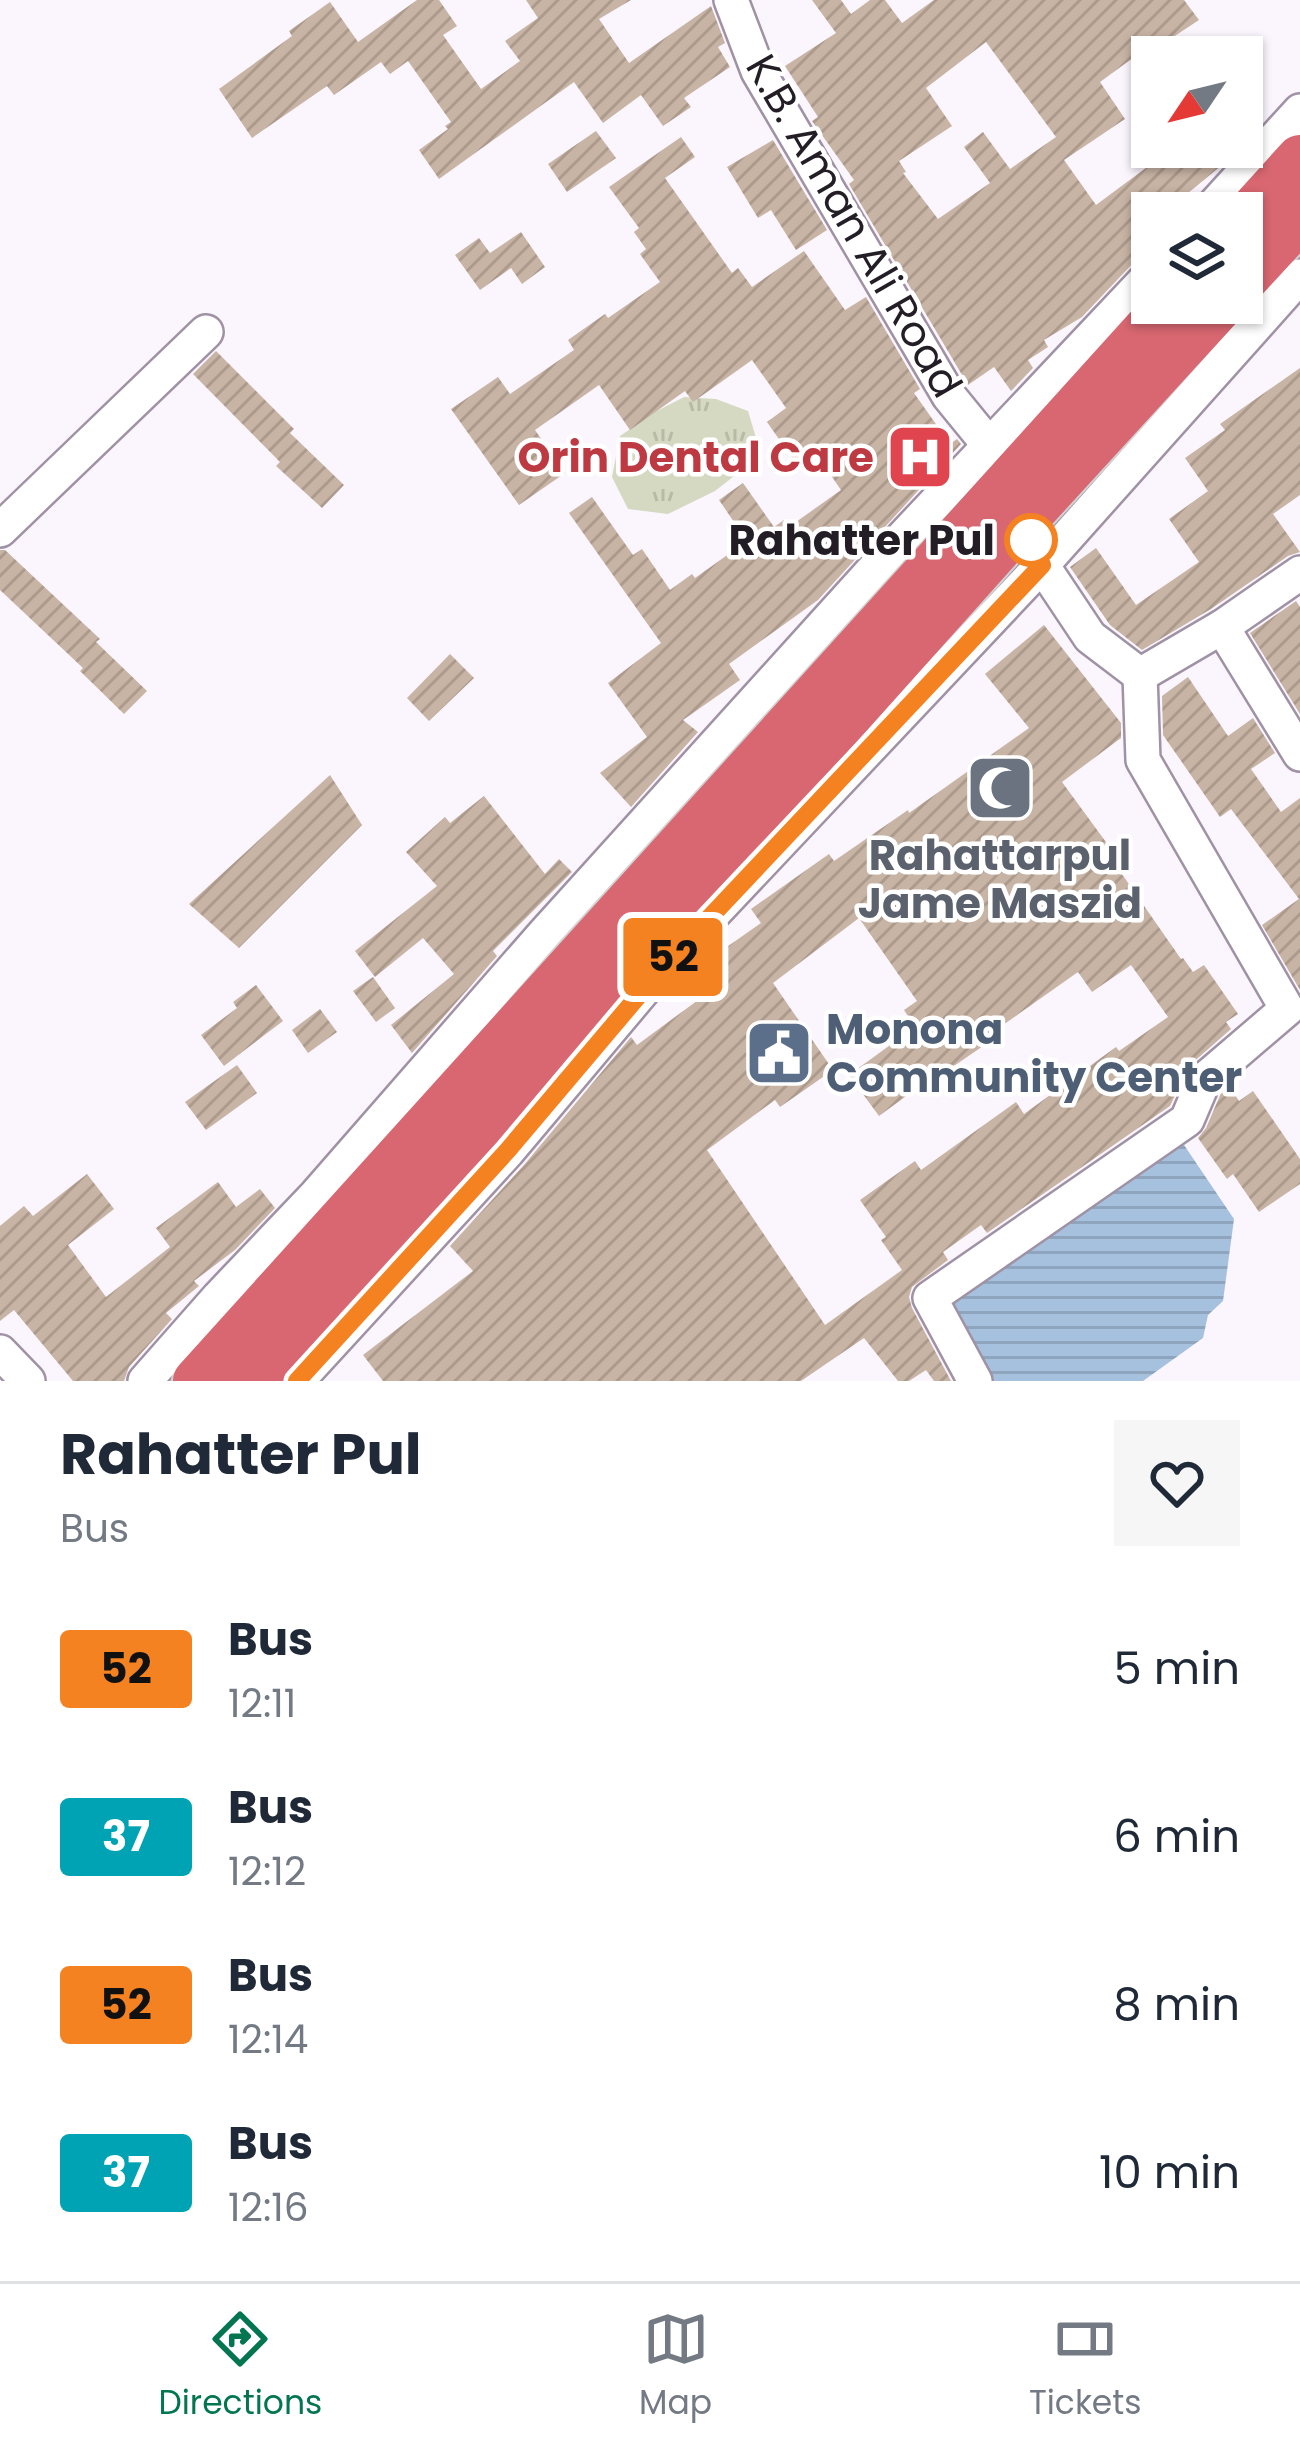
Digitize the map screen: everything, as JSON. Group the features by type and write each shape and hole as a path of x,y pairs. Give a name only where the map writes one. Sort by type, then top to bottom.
{"highway":[{"path":"1263,200 1300,159"},
{"path":"1263,258 1300,218"},
{"path":"197,1381 1152,324"},
{"path":"252,1381 1203,324"}],"street":[{"name":"K.B. Aman Ali Road","path":"731,0 758,71 949,396 994,456"},
{"path":"1226,192 1300,111"},
{"path":"297,1381 508,1150 661,969 1036,553 1300,276"},
{"path":"145,1381 316,1195 544,934 994,456 1131,297"},
{"path":"0,530 206,332"},
{"path":"1036,553 1090,637 1140,675"},
{"path":"1140,675 1222,628 1300,573"},
{"path":"1222,628 1300,754"},
{"path":"975,1381 930,1298 1187,1120 1204,1080 1287,1010 1143,760 1140,675"},
{"path":"0,1352 28,1381"}],"green space":[{"path":"684,397 716,399 748,411 757,441 752,462 715,491 668,514 628,509 612,477 620,436"}],"water":[{"path":"1182,1142 1234,1219 1223,1301 1208,1315 1203,1338 1143,1381 981,1381 941,1305"}],"building":[{"path":"417,0 439,0 457,26 443,35 481,89 520,61 505,41 538,18 526,0 631,0 599,19 629,63 711,6 725,43 718,47 730,67 684,98 691,107 663,126 641,95 603,123 574,82 439,179 419,150 451,122 408,61 390,74 381,62 334,95 327,86 252,138 219,89 330,2 358,42"},
{"path":"812,0 841,0 851,14 870,0 885,0 902,23 934,0 1184,0 1199,20 1175,36 1131,36 1131,59 1100,82 1125,119 1064,160 1096,205 1146,168 1218,168 1189,192 1131,192 1131,265 1082,317 1044,340 1048,347 1028,360 1033,368 1011,391 994,367 968,385 849,184 854,180 812,121 818,117 785,66 836,33","holes":["986,42 1056,137 1010,169 983,132 964,147 990,183 938,219 899,161 952,126 926,88"]},
{"path":"596,131 616,158 567,192 548,164"},
{"path":"681,137 695,157 665,178 732,273 738,268 752,287 804,251 845,310 866,297 920,389 914,393 950,444 957,439 961,444 818,600 729,664 740,680 683,720 698,732 631,807 600,773 647,737 608,683 661,643 569,513 592,497 633,555 642,549 670,590 747,541 719,500 743,483 774,527 784,520 789,527 841,490 813,449 795,462 767,422 786,408 752,360 693,402 685,391 630,430 599,385 535,430 565,473 519,505 451,409 498,377 510,394 574,350 568,340 660,282 640,254 646,249 634,232 639,228 609,187"},
{"path":"773,140 827,230 796,250 771,210 758,218 727,167"},
{"path":"521,232 545,267 522,284 511,268 480,290 455,255 479,238 490,253"},
{"path":"216,351 344,485 322,508 276,466 280,462 193,374"},
{"path":"1300,368 1300,495 1273,514 1300,552 1142,650 1110,625 1070,567 1096,548 1136,605 1199,562 1169,519 1208,491 1185,458 1225,430 1220,424"},
{"path":"0,550 100,639 96,642 147,691 124,714 0,590"},
{"path":"1296,601 1300,607 1300,714 1250,633"},
{"path":"1044,625 1121,723 1121,738 1062,782 1122,864 1117,867 1181,959 1193,972 1204,965 1238,1014 1226,1022 1231,1029 1190,1065 1170,1106 987,1233 981,1225 943,1252 948,1260 912,1287 912,1308 951,1381 934,1381 926,1370 909,1381 898,1381 864,1338 801,1381 383,1381 363,1355 473,1271 450,1246 631,1037 637,1045 709,992 694,970 761,923 751,909 829,854 834,861 909,813 1029,728 985,674","holes":["859,918 917,1001 904,1010 915,1027 849,1075 879,1116 989,1042 986,1037 1078,972 1092,992 1131,965 1168,1017 1119,1051 1116,1047 1024,1114 1016,1102 921,1170 915,1161 860,1200 902,1270 825,1325 707,1150 775,1100 780,1107 833,1070 773,983"]},
{"path":"450,654 474,678 429,721 407,698"},
{"path":"1188,677 1228,736 1253,718 1275,753 1251,769 1281,812 1300,798 1300,990 1262,925 1299,899 1231,809 1220,817 1163,735 1162,696"},
{"path":"330,775 362,825 239,948 189,904"},
{"path":"484,796 545,874 559,859 572,872 493,951 497,956 412,1053 391,1025 454,974 423,938 375,977 355,951 437,886 406,852 445,817 450,823"},
{"path":"373,977 395,1008 376,1022 353,991"},
{"path":"256,985 283,1021 224,1066 201,1035 237,1008 233,1002"},
{"path":"320,1009 337,1032 308,1053 292,1030"},
{"path":"237,1065 257,1093 206,1130 185,1102"},
{"path":"1229,1086 1239,1101 1253,1091 1300,1159 1300,1184 1259,1212 1233,1174 1227,1179 1198,1138"},
{"path":"87,1174 114,1209 68,1245 106,1297 170,1247 156,1228 218,1182 236,1207 260,1189 275,1208 235,1250 194,1281 199,1286 166,1313 172,1319 129,1367 124,1381 73,1381 14,1310 0,1321 0,1226 24,1206 33,1216"}],"bus line":[{"name":"52","path":"297,1381 508,1150 661,969 1042,565 1031,540"}],"place":[{"name":"Orin Dental Care","path":"920,457"},
{"name":"Rahatter Pul","path":"1031,540"},
{"name":"Rahattarpul Jame Maszid","path":"1000,788"},
{"name":"Monona Community Center","path":"779,1053"}]}
